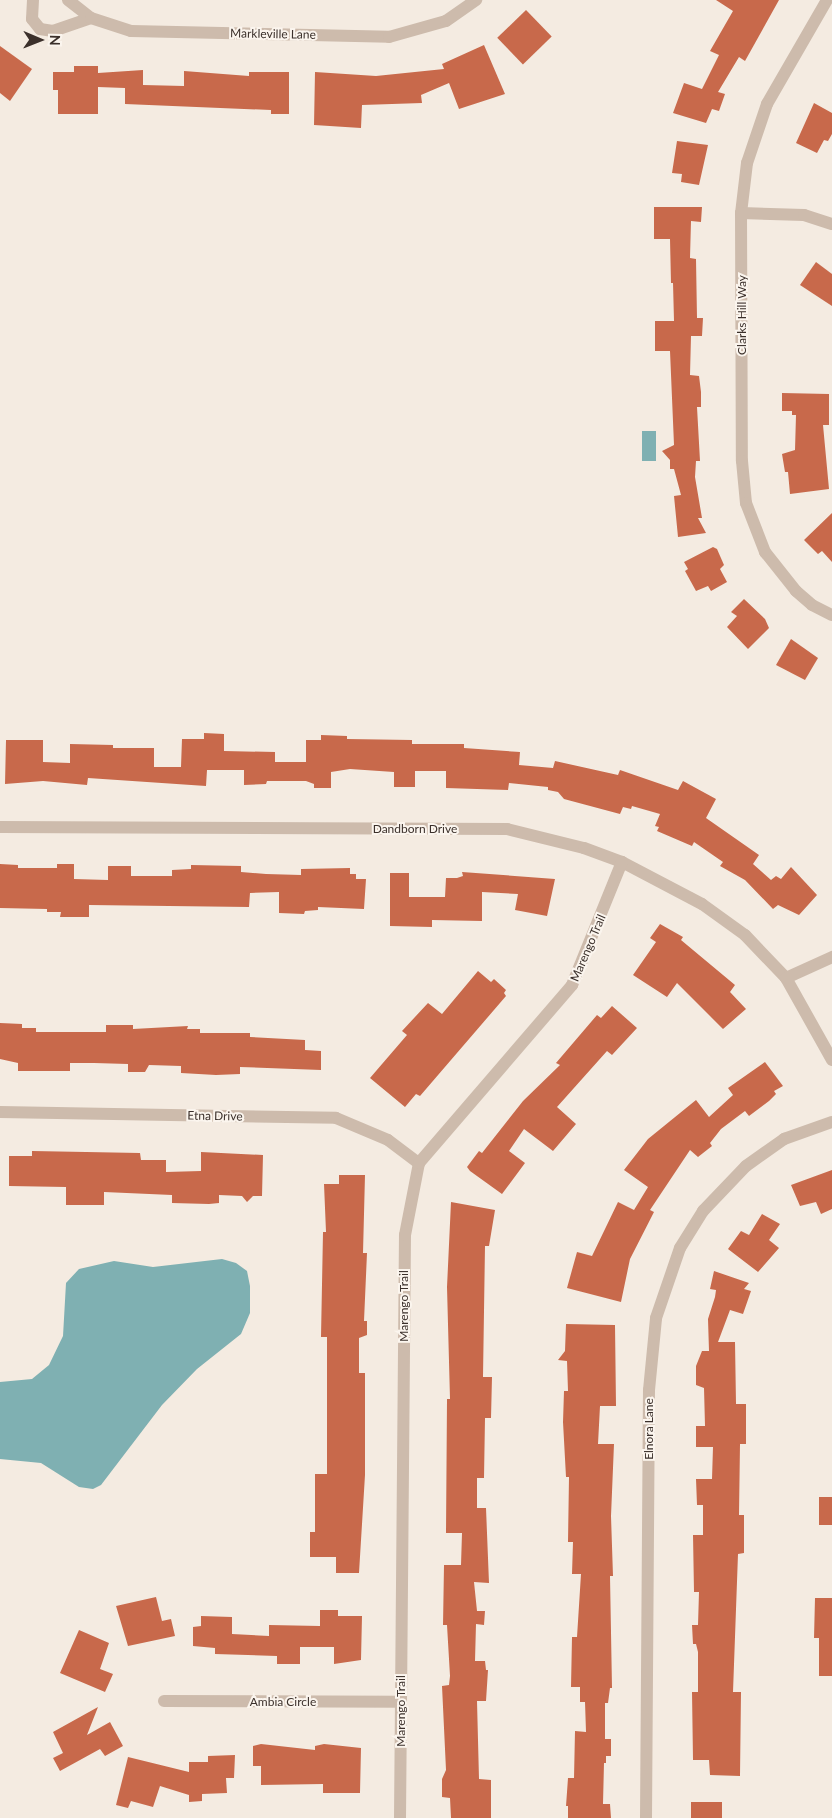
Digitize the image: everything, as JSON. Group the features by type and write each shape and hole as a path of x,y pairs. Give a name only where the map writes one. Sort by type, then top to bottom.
{"street":[{"path":"33,0 32,19 40,29 53,31 91,18"},
{"name":"Markleville Lane","path":"68,0 91,18 131,31 390,37 446,22 476,0"},
{"name":"Clarks Hill Way","path":"827,0 767,104 747,162 741,213 742,461 746,503 765,552 783,578 812,605 832,615"},
{"path":"741,213 804,215 832,224"},
{"name":"Dandborn Drive","path":"0,827 507,829 584,848 622,862 702,904 745,935 786,978 832,1060"},
{"name":"Marengo Trail","path":"400,1818 405,1235 419,1163 572,985 622,862"},
{"path":"786,978 832,957"},
{"name":"Etna Drive","path":"0,1112 336,1118 388,1140 419,1163"},
{"name":"Elnora Lane","path":"646,1818 649,1390 656,1318 680,1248 703,1211 746,1166 777,1144 832,1122"},
{"name":"Ambia Circle","path":"164,1701 401,1702"}],"water":[{"path":"642,431 656,431 656,461 642,461"},
{"path":"222,1259 236,1263 247,1271 250,1286 250,1313 241,1334 197,1369 162,1405 101,1485 93,1489 79,1487 41,1463 0,1459 0,1382 32,1379 49,1365 63,1336 66,1283 79,1269 114,1261 153,1267"}],"building":[{"path":"716,0 779,0 745,61 739,57 718,92 725,94 719,111 712,109 706,123 673,113 684,83 702,89 719,55 710,51 733,11"},
{"path":"526,10 552,37 523,64 497,38"},
{"path":"484,45 505,94 459,109 449,83 421,95 422,103 362,105 361,128 314,125 315,72 376,76 444,69 442,64"},
{"path":"0,46 32,69 10,101 0,93"},
{"path":"74,66 98,66 98,73 143,70 143,85 184,86 184,71 249,76 249,72 289,72 289,114 271,114 271,110 125,104 125,88 98,87 98,114 58,114 58,90 53,90 53,72 74,72"},
{"path":"814,103 832,113 832,134 828,141 824,140 817,153 796,143"},
{"path":"677,141 708,145 699,185 681,182 682,174 672,173"},
{"path":"654,207 702,207 701,222 691,221 690,258 696,259 697,318 703,318 702,336 691,336 690,375 699,376 701,392 701,407 697,407 700,461 696,461 695,477 702,518 698,518 706,533 678,537 674,496 681,495 674,469 670,469 670,460 662,451 674,445 670,351 655,351 655,321 674,321 670,239 654,239"},
{"path":"816,262 832,274 832,306 800,285"},
{"path":"782,393 829,394 829,425 823,425 829,489 790,494 788,472 785,472 782,454 795,450 796,415 792,415 792,411 782,411"},
{"path":"832,513 832,562 822,551 818,554 804,540"},
{"path":"713,547 717,549 724,565 720,569 727,582 711,591 708,586 696,591 685,571 688,569 684,562"},
{"path":"744,599 765,619 769,628 748,649 727,627 737,616 731,612"},
{"path":"791,639 818,658 805,680 776,665"},
{"path":"204,733 224,734 224,751 275,752 275,762 306,762 306,740 321,740 321,735 347,736 347,739 412,740 412,744 464,744 464,748 520,752 519,765 553,768 555,761 618,775 620,770 678,790 683,781 716,799 706,818 759,855 753,864 771,880 776,876 781,879 791,867 817,895 799,915 778,905 773,909 745,880 720,866 723,862 694,842 692,846 657,831 659,827 655,826 660,814 632,806 631,809 623,807 620,814 564,799 558,792 548,790 548,787 509,783 508,790 446,788 446,771 415,771 415,787 394,787 394,772 350,769 331,772 331,788 314,788 314,784 306,781 267,781 266,784 244,785 244,770 207,770 206,786 88,778 87,785 43,781 5,784 6,740 43,740 43,762 70,763 70,744 113,745 113,748 154,748 154,767 181,767 182,739 204,739"},
{"path":"0,864 18,865 18,868 57,868 57,864 74,864 74,879 108,880 108,866 131,866 131,876 172,876 172,870 191,869 191,865 241,866 241,872 301,875 301,869 350,868 350,874 356,874 356,879 366,879 364,909 318,907 318,910 305,911 304,914 279,913 279,892 250,893 249,907 89,905 89,917 60,917 61,912 47,912 47,909 0,908"},
{"path":"462,872 555,879 547,916 515,910 518,894 482,892 482,921 432,920 432,927 390,926 390,873 409,873 409,897 445,897 446,878 463,876"},
{"path":"660,924 683,937 681,940 735,985 730,992 746,1009 723,1029 677,983 667,997 633,975 656,942 650,938"},
{"path":"478,971 491,982 494,979 506,990 504,993 506,996 420,1096 416,1094 405,1107 370,1078 407,1035 402,1031 428,1003 442,1014"},
{"path":"612,1006 637,1028 612,1055 607,1051 557,1107 576,1124 553,1151 524,1129 509,1151 525,1163 502,1194 467,1167 479,1151 482,1153 523,1101 560,1065 556,1063 597,1015 601,1018"},
{"path":"0,1023 22,1024 22,1028 36,1028 36,1032 106,1032 106,1025 133,1025 133,1029 188,1026 187,1029 200,1029 200,1033 250,1033 250,1037 305,1040 305,1050 321,1051 321,1070 240,1067 240,1074 216,1075 181,1073 181,1066 149,1065 145,1072 128,1072 128,1064 70,1063 70,1071 18,1071 18,1063 0,1059"},
{"path":"765,1062 783,1086 774,1091 776,1094 769,1101 749,1116 745,1111 721,1129 710,1143 712,1146 698,1157 690,1150 650,1210 654,1212 630,1259 621,1302 567,1288 577,1252 592,1256 618,1202 634,1210 648,1187 624,1170 648,1139 696,1100 709,1117 733,1095 728,1088"},
{"path":"32,1151 140,1153 141,1160 166,1160 166,1172 201,1171 201,1152 263,1155 262,1196 253,1196 247,1202 242,1196 219,1195 219,1203 209,1204 172,1203 172,1195 104,1192 104,1205 66,1205 66,1187 9,1186 9,1156 32,1156"},
{"path":"832,1170 832,1209 821,1214 816,1202 800,1206 791,1185"},
{"path":"339,1175 365,1175 363,1253 367,1253 364,1321 367,1321 367,1335 359,1338 359,1373 365,1373 365,1475 359,1573 336,1573 336,1557 310,1557 310,1532 315,1532 315,1474 327,1474 327,1337 321,1337 323,1232 326,1232 324,1184 339,1184"},
{"path":"451,1202 495,1210 489,1246 485,1246 483,1377 492,1377 491,1418 485,1418 484,1478 477,1478 477,1508 486,1508 489,1583 474,1582 477,1611 485,1611 484,1625 476,1624 475,1661 485,1661 486,1670 488,1670 486,1701 477,1701 479,1779 491,1780 491,1818 451,1818 450,1798 442,1797 442,1779 446,1770 442,1686 449,1685 450,1676 447,1625 443,1625 444,1565 461,1565 462,1533 446,1533 447,1399 450,1399 447,1287"},
{"path":"762,1214 780,1224 769,1240 779,1248 758,1272 728,1249 741,1231 749,1235"},
{"path":"714,1271 749,1283 744,1289 751,1291 743,1314 730,1310 718,1342 735,1342 736,1404 746,1404 746,1444 740,1444 739,1515 744,1515 744,1553 738,1554 733,1692 741,1692 740,1776 710,1775 709,1760 693,1760 692,1692 698,1692 698,1652 696,1644 693,1644 692,1625 698,1625 699,1592 694,1592 693,1535 703,1535 703,1505 697,1505 696,1479 712,1479 713,1447 696,1447 696,1426 705,1426 704,1388 696,1385 696,1366 702,1351 709,1351 708,1319 716,1290 710,1289"},
{"path":"566,1324 615,1325 616,1406 600,1406 598,1444 614,1444 611,1516 613,1576 610,1576 612,1688 610,1688 608,1703 605,1703 605,1739 611,1739 611,1756 606,1756 606,1763 604,1763 603,1804 610,1804 611,1818 568,1818 568,1806 566,1806 568,1778 574,1778 575,1731 586,1732 585,1702 580,1702 580,1687 571,1687 572,1637 577,1637 581,1574 572,1574 573,1542 568,1542 569,1477 566,1477 563,1422 564,1391 568,1391 567,1361 558,1360 565,1351"},
{"path":"819,1497 832,1497 832,1525 819,1525"},
{"path":"156,1597 162,1621 171,1619 175,1636 128,1646 116,1606"},
{"path":"815,1598 832,1598 832,1676 819,1676 819,1638 814,1638"},
{"path":"320,1610 338,1610 338,1616 362,1616 361,1660 334,1664 334,1647 300,1647 300,1664 277,1664 277,1656 215,1654 215,1648 193,1646 193,1627 201,1626 201,1616 232,1617 232,1634 269,1636 269,1625 320,1626"},
{"path":"79,1630 109,1643 100,1669 113,1674 105,1692 60,1673"},
{"path":"98,1707 87,1735 110,1722 123,1746 105,1756 100,1749 60,1771 53,1758 63,1753 53,1732"},
{"path":"261,1744 315,1750 315,1746 324,1744 361,1748 360,1793 323,1793 323,1784 261,1785 261,1766 253,1766 253,1746"},
{"path":"235,1755 234,1778 226,1778 227,1793 202,1794 202,1801 189,1802 189,1795 160,1786 153,1807 131,1801 128,1808 116,1805 128,1757 189,1772 189,1762 208,1762 208,1756"},
{"path":"691,1802 722,1802 722,1818 691,1818"}]}
